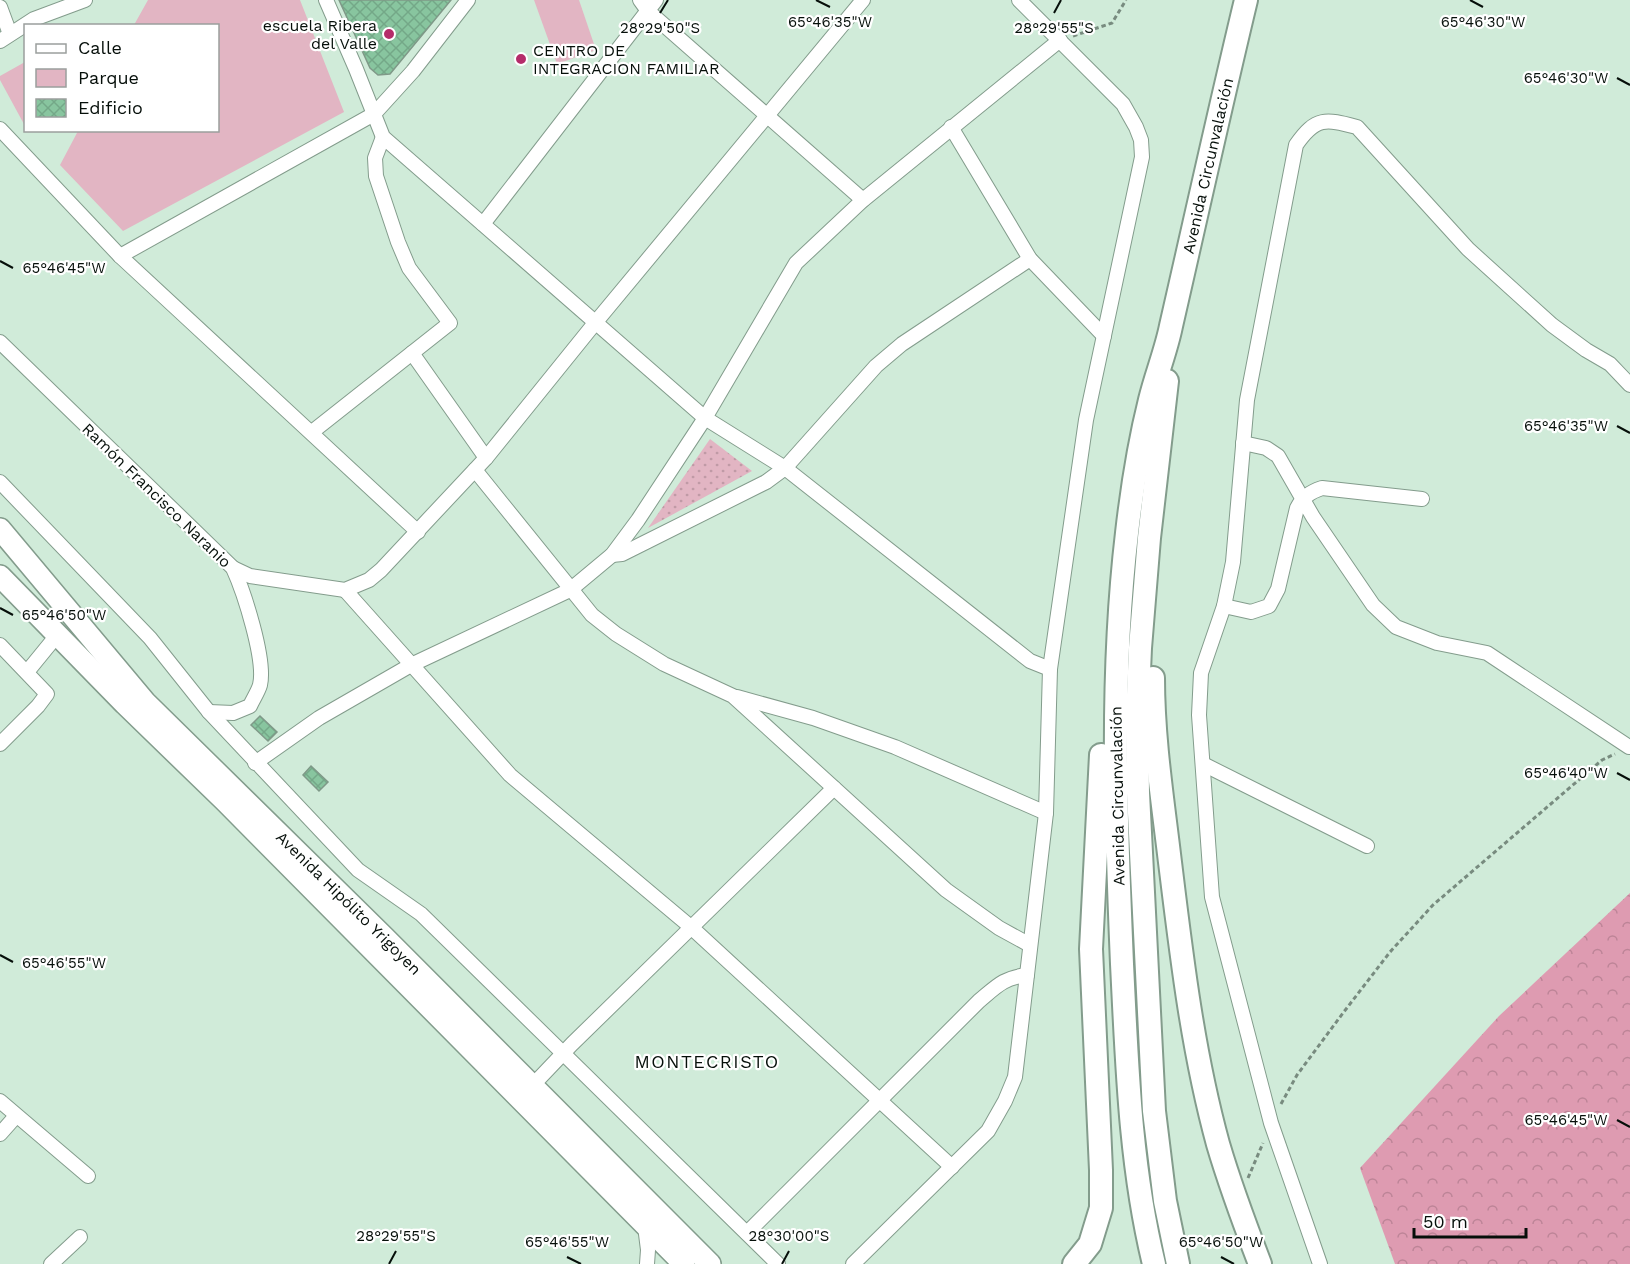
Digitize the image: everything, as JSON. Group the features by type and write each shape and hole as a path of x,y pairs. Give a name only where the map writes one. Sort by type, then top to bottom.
{"highway":[{"name":"Avenida Circunvalación","path":"1153,1260 1140,1194 1131,1113 1116,805 1115,716 1118,641 1127,533 1139,455 1150,400 1170,331 1246,0"},
{"name":"Avenida Circunvalación","path":"1170,331 1167,391 1149,538 1137,718 1138,793 1154,1111 1165,1202 1177,1262"},
{"path":"1160,443 1163,502 1153,660 1153,702 1159,769 1191,1020 1218,1144 1260,1264"},
{"path":"1074,1264 1090,1244 1101,1208 1092,960 1093,892 1109,665 1127,533"}],"main road":[{"name":"Avenida Hipólito Yrigoyen","path":"0,529 145,702 710,1264"},
{"name":"Avenida Hipólito Yrigoyen","path":"0,576 124,704 233,809 684,1264"}],"street":[{"path":"26,24 85,0"},
{"path":"326,0 383,137 705,418 785,468 1030,660 1050,669"},
{"path":"120,256 374,114 413,71 468,0"},
{"path":"233,568 250,576 345,590 375,575 486,458 863,0"},
{"path":"853,1264 988,1131 1015,1077 1046,813 1050,669 1086,420 1142,157 1141,141 1136,127 1123,104 1019,0"},
{"path":"483,224 648,4 767,115 863,200"},
{"path":"0,7 5,37 24,25"},
{"path":"255,763 319,718 411,665 570,590 612,555 639,520 705,418 796,263 863,200 1060,40"},
{"path":"1320,1264 1271,1123 1212,897 1199,715 1201,673 1224,606 1233,562 1247,400 1296,145 1306,130 1314,124 1332,121 1357,127 1468,249 1552,325 1610,364 1630,385"},
{"path":"951,127 1030,259 1104,336"},
{"path":"0,129 120,256 418,532"},
{"path":"312,432 450,323 409,268 398,242 376,176 375,158 383,137"},
{"path":"612,555 622,555 755,487 785,468 876,366 902,344 1030,259"},
{"name":"Ramón Francisco Naranio","path":"0,342 233,568 243,588 261,665 260,685 250,706 233,713 209,712"},
{"path":"412,353 486,458"},
{"path":"1243,443 1266,448 1278,456 1313,517 1373,605 1396,627 1437,643 1487,653 1629,747"},
{"path":"475,470 592,615 616,634 664,664 733,696 813,718 895,747 1046,813"},
{"path":"0,482 150,638 209,712 357,870 422,914 778,1264"},
{"path":"1224,606 1251,612 1269,606 1278,589 1297,508 1303,498 1312,492 1322,488 1422,499"},
{"path":"345,590 510,775 692,927 952,1167"},
{"path":"27,672 58,634"},
{"path":"0,645 47,694 0,744"},
{"path":"733,696 946,890 999,928 1030,945"},
{"path":"1203,764 1367,846"},
{"path":"532,1086 834,788"},
{"path":"747,1233 979,1001 1011,977 1027,975"},
{"path":"0,1101 88,1176"},
{"path":"0,1134 16,1116"},
{"path":"644,1224 648,1250 647,1264"},
{"path":"51,1264 80,1237"}],"path":[{"path":"1060,40 1112,23 1126,0"},
{"path":"1238,1204 1271,1123 1297,1075 1390,952 1433,905 1602,760 1629,747"}],"green space":[{"path":"148,0 300,0 344,112 123,231 60,165 77,132 219,132 219,24 135,24"},
{"path":"534,0 579,0 596,50 557,64"},
{"path":"24,63 24,124 0,80 0,76"},
{"path":"710,439 752,471 648,528"},
{"path":"1630,893 1630,1264 1395,1264 1360,1168 1499,1016"}],"building":[{"name":"escuela Ribera del Valle","path":"339,0 451,0 390,74 378,75 370,68"},
{"path":"260,716 277,732 268,741 251,725"},
{"path":"311,766 328,782 319,791 303,775"}],"place":[{"name":"escuela Ribera del Valle","path":"389,34"},
{"name":"CENTRO DE INTEGRACION FAMILIAR","path":"521,59"}],"district":[{"name":"MONTECRISTO","path":"707,1062"}]}
